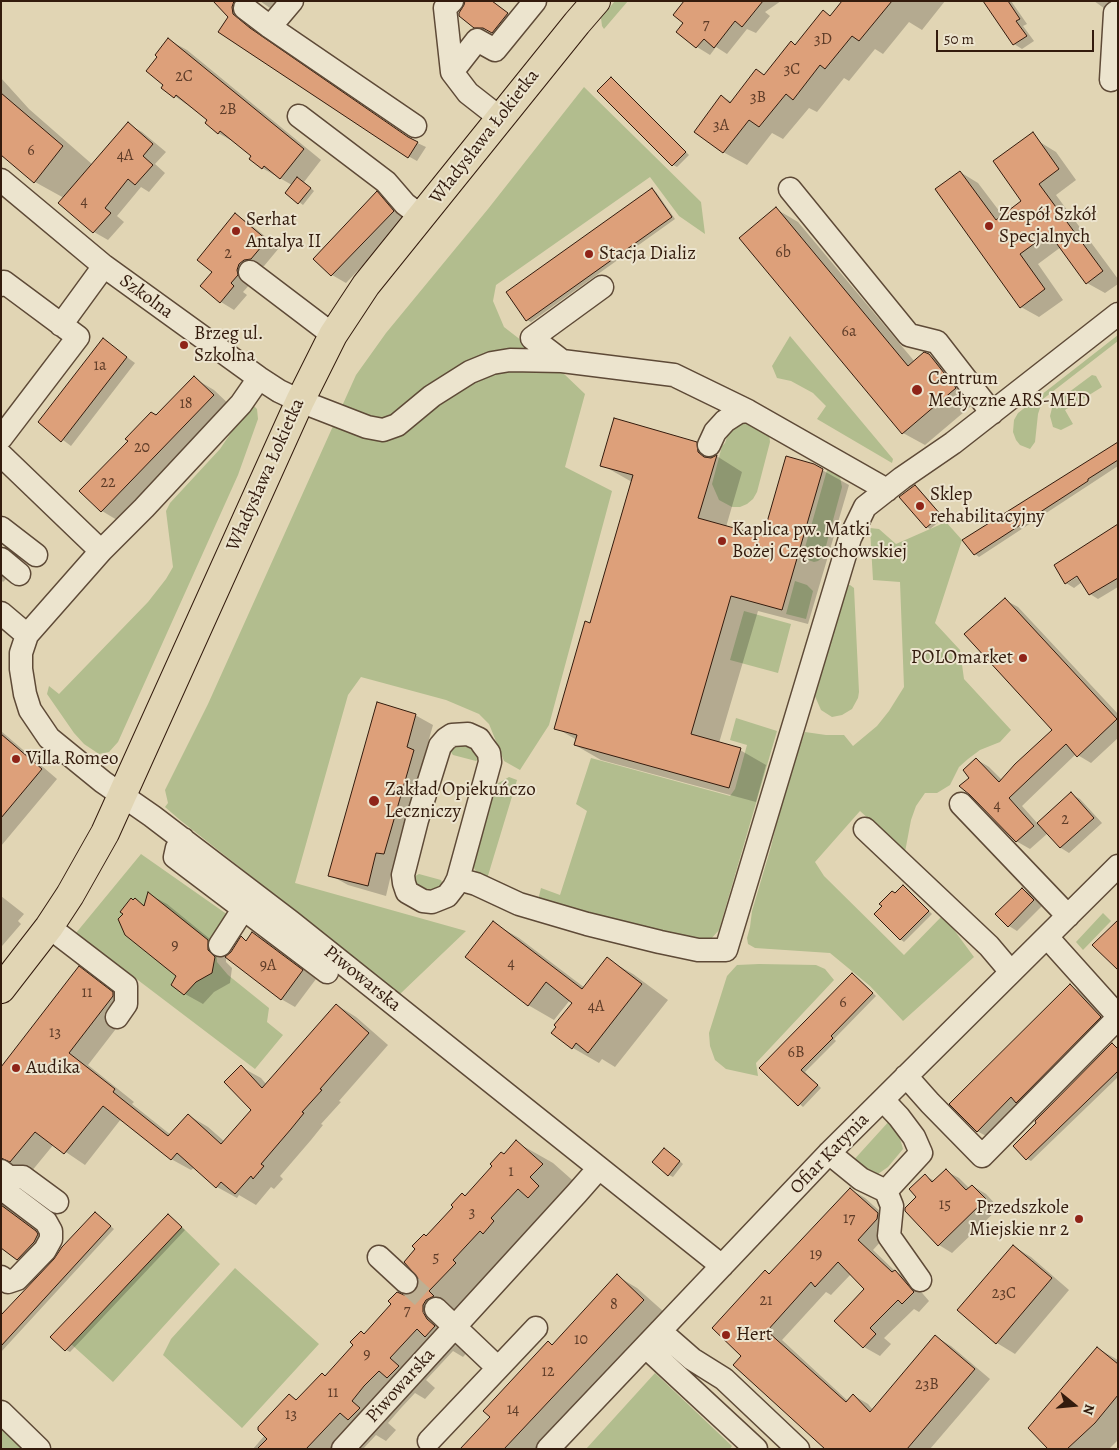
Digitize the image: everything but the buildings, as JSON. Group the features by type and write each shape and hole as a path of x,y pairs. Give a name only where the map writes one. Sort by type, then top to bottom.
{"main road":[{"name":"Władysława Łokietka","path":"1,989 48,927 88,864 123,795 300,401 333,335 366,284 596,1"}],"street":[{"path":"270,27 292,1"},
{"path":"452,1 446,8 452,72 468,93 500,118"},
{"path":"452,72 477,40 496,50 535,1"},
{"path":"246,8 270,27 415,126"},
{"path":"1111,80 1115,13 1118,11"},
{"path":"299,116 386,182 405,204 422,217"},
{"name":"Szkolna","path":"1,180 104,266 259,378 300,401 367,427 382,430 397,426 432,396 470,372 492,363 510,360 562,361 674,375 748,411 887,490"},
{"path":"790,190 909,335 937,342 992,413"},
{"path":"61,325 104,266"},
{"path":"250,272 333,335"},
{"path":"1,285 4,282 78,337 1,438"},
{"path":"562,361 532,338 602,286"},
{"path":"458,878 476,884 519,904 587,924 698,950 726,950 850,538 864,507 992,413 1118,314"},
{"path":"1,612 27,635 101,551 241,404 259,378"},
{"path":"709,446 715,432 725,420 740,412 748,411"},
{"path":"1,455 101,551"},
{"path":"1,528 36,556"},
{"path":"1,559 11,578"},
{"name":"Piwowarska","path":"27,635 21,653 21,669 25,694 30,710 49,738 103,782 292,922 722,1266"},
{"path":"468,734 484,745 489,753 490,762 458,878 447,896 432,902 423,901 408,892 403,875 420,810 440,746 452,735 468,734"},
{"path":"961,804 1068,916"},
{"path":"864,830 989,946 1012,972"},
{"path":"183,840 177,848 175,857 327,972"},
{"name":"Ofiar Katynia","path":"552,1447 829,1153 1118,866"},
{"path":"220,945 244,908"},
{"path":"48,927 126,986 126,1004 117,1017"},
{"path":"906,1076 982,1156 1118,1017 1047,937"},
{"path":"884,1100 914,1137 922,1153 886,1190"},
{"path":"829,1153 861,1178 886,1190 892,1206 889,1236 920,1280"},
{"name":"Piwowarska","path":"343,1449 599,1168"},
{"path":"1,1171 9,1177 23,1177 57,1202"},
{"path":"1,1188 46,1222 51,1230 51,1240 45,1250 17,1279 8,1282 1,1277"},
{"path":"379,1257 406,1282"},
{"path":"436,1309 498,1368"},
{"path":"429,1441 536,1328"},
{"path":"653,1339 756,1449"},
{"path":"653,1339 724,1379 798,1449"},
{"path":"1,1412 39,1449"}],"green space":[{"path":"615,1 628,1 604,29 601,18"},
{"path":"584,87 701,202 705,234 679,216 650,177 496,285 493,301 504,327 562,372 585,394 565,467 612,491 549,725 520,770 504,761 489,724 479,714 446,700 361,677 348,695 295,883 466,931 400,994 165,807 168,803 165,790 208,704 356,375 386,333 488,209"},
{"path":"1118,335 1118,341 1043,399 1038,414 1035,442 1030,449 1020,445 1013,432 1014,420 1018,413"},
{"path":"790,336 893,459 892,463 817,419 826,406 813,393 791,381 777,378 772,366"},
{"path":"1092,375 1096,376 1102,387 1065,410 1073,424 1061,430 1053,427 1050,416 1053,404"},
{"path":"254,406 257,409 258,419 238,475 118,742 109,752 99,754 84,744 74,733 47,694 49,686 59,694 148,602 166,579 173,567 166,511 170,503 220,449 247,409"},
{"path":"742,419 769,433 770,442 757,492 753,499 740,507 732,507 719,500 712,484 722,446 729,431"},
{"path":"827,470 840,477 842,487 823,557 814,562 802,558"},
{"path":"946,522 962,540 935,623 960,650 964,679 1011,730 1000,742 980,750 959,767 950,785 937,793 925,793 916,806 911,820 905,852 860,811 815,862 824,876 904,955 943,915 974,957 903,1021 870,986 830,953 755,948 748,944 747,938 752,911 771,847 787,779 805,732 844,735 853,746 877,726 904,687 900,582 873,580 870,528 879,529 896,544"},
{"path":"795,581 807,585 813,591 806,619 786,614"},
{"path":"847,585 854,588 859,692 852,709 842,715 832,717 821,710 814,694"},
{"path":"744,611 791,624 778,673 730,660"},
{"path":"736,718 777,731 719,930 711,939 695,941 538,900 541,888 560,895 587,811 576,804 591,758 730,796 735,789 747,745 730,740"},
{"path":"471,743 479,758 476,761 453,755 450,751 451,747"},
{"path":"509,777 517,780 487,879 477,873 472,865 495,785"},
{"path":"141,854 228,915 216,945 217,962 228,975 269,1008 267,1022 283,1035 255,1069 76,933"},
{"path":"419,874 441,880 443,885 432,893 418,889 413,877"},
{"path":"1103,913 1111,921 1083,950 1076,942"},
{"path":"737,965 816,965 825,969 834,980 756,1063 758,1076 726,1069 715,1060 710,1046 709,1033 727,976"},
{"path":"891,1119 897,1128 903,1149 888,1167 878,1174 859,1169 851,1163"},
{"path":"182,1227 220,1264 113,1382 71,1344"},
{"path":"235,1268 319,1344 242,1428 163,1355 171,1339"},
{"path":"655,1373 732,1446 730,1449 586,1449"},
{"path":"1,1420 31,1449 1,1449"}],"tunnel":[{"path":"406,1282 436,1309"}],"place":[{"name":"Zespół Szkół Specjalnych","path":"989,226"},
{"name":"Serhat Antalya II","path":"236,231"},
{"name":"Stacja Dializ","path":"589,254"},
{"name":"Brzeg ul. Szkolna","path":"184,345"},
{"name":"Centrum Medyczne ARS-MED","path":"917,390"},
{"name":"Sklep rehabilitacyjny","path":"920,506"},
{"name":"Kaplica pw. Matki Bożej Częstochowskiej","path":"722,541"},
{"name":"POLOmarket","path":"1023,658"},
{"name":"Villa Romeo","path":"16,759"},
{"name":"Zakład Opiekuńczo Leczniczy","path":"374,801"},
{"name":"Audika","path":"16,1068"},
{"name":"Przedszkole Miejskie nr 2","path":"1079,1219"},
{"name":"Hert","path":"726,1335"}]}
